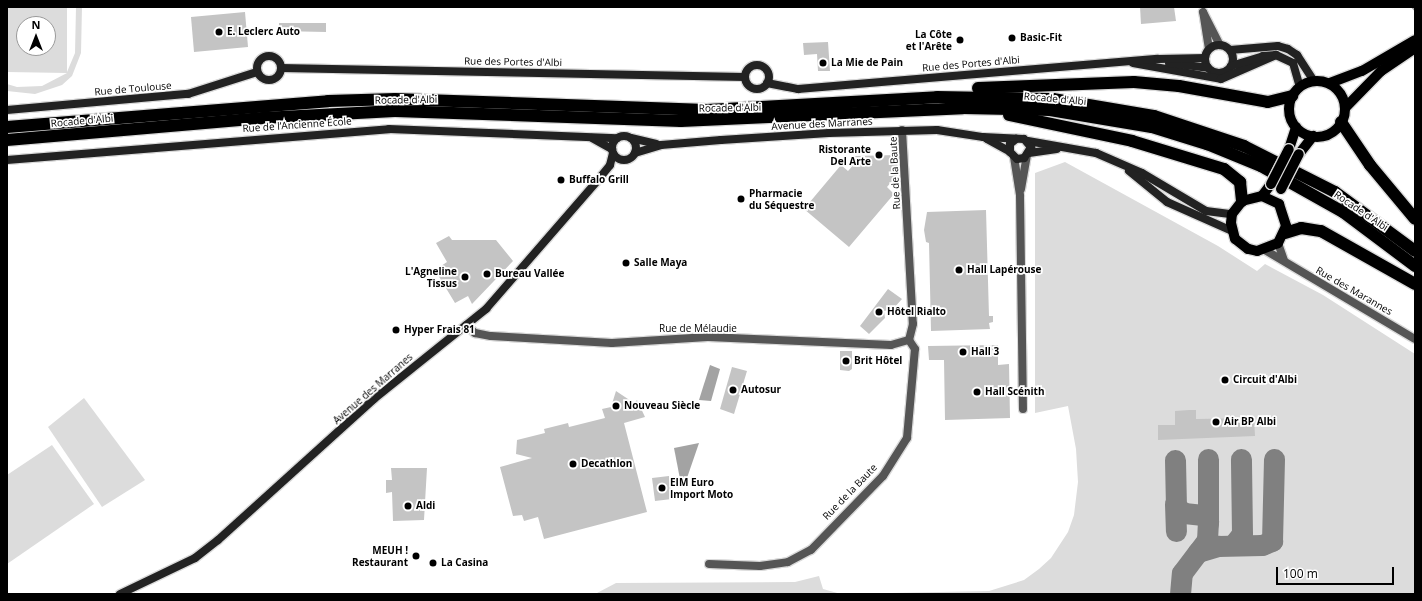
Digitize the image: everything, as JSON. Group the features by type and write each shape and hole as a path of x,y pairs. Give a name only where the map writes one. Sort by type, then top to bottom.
{"highway":[{"path":"707,110 1082,82 1178,86 1268,102 1292,96"},
{"name":"Rocade d'Albi","path":"7,127 283,104 395,98 707,110 977,96 1053,99 1108,106 1204,131 1268,156 1335,192 1415,251"},
{"name":"Rocade d'Albi","path":"7,140 263,118 388,111 462,111 681,121 898,111 1050,110 1123,121 1179,135 1254,163 1300,186 1349,216 1415,266"},
{"path":"898,111 1032,118 1132,141 1235,175 1243,188 1242,201"},
{"path":"1341,122 1366,160 1415,219"},
{"path":"1281,238 1301,228 1321,231 1415,284"}],"main road":[{"path":"1415,40 1362,71 1330,83 1314,81 1300,86 1292,96 1290,113 1296,127 1313,136 1329,134 1341,122 1345,108 1381,71 1415,48"},
{"path":"1330,83 1339,92 1345,108"},
{"path":"1296,127 1289,150 1271,184 1262,196 1242,201 1232,214 1232,231 1245,247 1265,250 1281,238 1286,218 1279,204 1281,189 1299,154 1313,136"},
{"path":"1262,196 1279,204"}],"street":[{"path":"1202,10 1220,45 1230,50 1278,46 1288,49 1297,55 1314,81"},
{"path":"1202,10 1209,49 1205,58 1208,68 1220,73 1231,66 1263,56 1276,55 1293,63 1300,86"},
{"path":"1209,49 1220,45"},
{"path":"1230,50 1231,66"},
{"path":"1129,61 1150,68 1221,80 1276,55"},
{"path":"268,56 277,59 281,68 278,76 272,80 263,79 257,72 258,62 268,56"},
{"name":"Rue des Portes d'Albi","path":"767,83 798,89 1129,61 1205,58"},
{"name":"Rue des Portes d'Albi","path":"1153,60 1208,68"},
{"path":"760,65 768,72 767,83 754,88 745,77 750,67 760,65"},
{"name":"Rue des Portes d'Albi","path":"281,68 745,77"},
{"name":"Rue de Toulouse","path":"7,110 188,94 257,72"},
{"name":"Rue de l’Ancienne École","path":"7,160 389,129 617,138"},
{"name":"Avenue des Marranes","path":"634,153 661,145 902,130 952,132 983,137 1016,138 1028,141"},
{"name":"Rue de la Baute","path":"709,564 760,566 788,562 811,550 883,476 907,438 916,349 909,340 913,324 902,130"},
{"path":"590,137 613,151 622,159 634,153 635,145 631,138 617,138 613,151"},
{"name":"Avenue des Marranes","path":"983,137 1012,154"},
{"name":"Avenue des Marranes","path":"631,138 661,145"},
{"path":"1016,138 1010,144 1020,196 1023,409"},
{"path":"1020,196 1028,155 1028,141 1072,148 1121,164 1206,211 1232,214"},
{"path":"1012,154 1028,155 1072,148"},
{"name":"Avenue des Marranes","path":"610,165 613,151"},
{"name":"Avenue des Marranes","path":"120,594 195,558 218,540 374,399 466,325 514,279 610,165 622,159"},
{"path":"1121,164 1167,202 1232,231"},
{"path":"1281,238 1284,260"},
{"name":"Rue des Marannes","path":"1265,250 1415,339"},
{"name":"Rue de Mélaudie","path":"466,325 475,333 491,336 612,343 708,337 891,345 909,340"}],"shaded area":[{"path":"7,7 67,7 67,72 75,53 76,7 82,7 81,53 72,76 62,85 35,94 7,91 7,84 17,87 42,86 67,73 7,72"},
{"name":"Circuit d'Albi","path":"1065,162 1218,246 1257,271 1265,264 1323,295 1415,354 1415,594 841,594 989,591 1024,580 1039,569 1051,558 1068,532 1074,515 1078,482 1076,449 1068,406 1035,413 1035,173"},
{"path":"710,365 720,369 711,401 699,400"},
{"path":"84,398 145,480 102,507 48,427"},
{"path":"699,443 687,478 680,479 674,448"},
{"path":"52,445 94,504 7,564 7,475"},
{"path":"819,576 823,589 841,594 580,594 597,593 616,583 795,582"}],"building":[{"path":"1140,7 1174,7 1176,21 1141,24"},
{"name":"E. Leclerc Auto","path":"245,12 248,47 194,52 191,17"},
{"path":"279,23 326,23 326,32 279,31"},
{"name":"La Mie de Pain","path":"828,42 830,71 818,71 817,54 804,55 803,43"},
{"path":"897,155 898,174 887,187 894,194 849,247 804,209 841,165 848,171 856,162 855,156"},
{"name":"Hall Lapérouse","path":"986,210 989,316 993,316 993,322 989,323 990,329 931,331 929,243 926,242 924,230 927,212"},
{"path":"449,236 452,240 496,240 513,261 472,304 468,296 455,303 435,270 447,262 436,243"},
{"name":"Hôtel Rialto","path":"888,289 902,299 893,309 884,311 885,318 869,334 860,326"},
{"name":"Hall Scénith","path":"998,345 998,365 1009,364 1010,418 945,420 944,360 929,360 928,346"},
{"name":"Brit Hôtel","path":"840,351 852,351 852,369 849,371 840,370"},
{"name":"Autosur","path":"732,367 747,371 734,414 720,409"},
{"name":"Decathlon","path":"616,391 634,403 637,400 645,417 624,423 647,512 544,539 538,517 524,521 522,515 513,516 500,467 532,458 516,454 517,440 545,433 544,429 568,423 569,427 605,418 602,409 611,407"},
{"name":"Air BP Albi","path":"1196,410 1196,419 1254,418 1255,436 1158,440 1158,425 1175,425 1175,411"},
{"name":"Aldi","path":"391,468 427,468 424,520 393,521 392,492 386,493 386,480 392,480"},
{"name":"EIM Euro Import Moto","path":"669,476 672,499 655,501 652,478"}],"taxiway":[{"path":"1208,459 1208,523"},
{"path":"1233,545 1242,534 1241,459"},
{"path":"1180,594 1182,573 1198,552 1218,546 1262,545 1272,541 1274,459"},
{"path":"1175,460 1176,507 1184,513 1203,515 1208,521 1207,540 1198,552"},
{"path":"1175,504 1176,531"}],"place":[{"name":"E. Leclerc Auto","path":"219,32"},
{"name":"Basic-Fit","path":"1012,38"},
{"name":"La Côte et l'Arête","path":"960,40"},
{"name":"La Mie de Pain","path":"823,63"},
{"name":"Ristorante Del Arte","path":"879,155"},
{"name":"Buffalo Grill","path":"561,180"},
{"name":"Pharmacie du Séquestre","path":"741,199"},
{"name":"Salle Maya","path":"626,263"},
{"name":"Hall Lapérouse","path":"959,270"},
{"name":"Bureau Vallée","path":"487,274"},
{"name":"L'Agneline Tissus","path":"465,277"},
{"name":"Hôtel Rialto","path":"879,312"},
{"name":"Hyper Frais 81","path":"396,330"},
{"name":"Hall 3","path":"963,352"},
{"name":"Brit Hôtel","path":"846,361"},
{"name":"Circuit d'Albi","path":"1225,380"},
{"name":"Autosur","path":"733,390"},
{"name":"Hall Scénith","path":"977,392"},
{"name":"Nouveau Siècle","path":"616,406"},
{"name":"Air BP Albi","path":"1216,422"},
{"name":"Decathlon","path":"573,464"},
{"name":"EIM Euro Import Moto","path":"662,488"},
{"name":"Aldi","path":"408,506"},
{"name":"MEUH ! Restaurant","path":"416,556"},
{"name":"La Casina","path":"433,563"}]}
